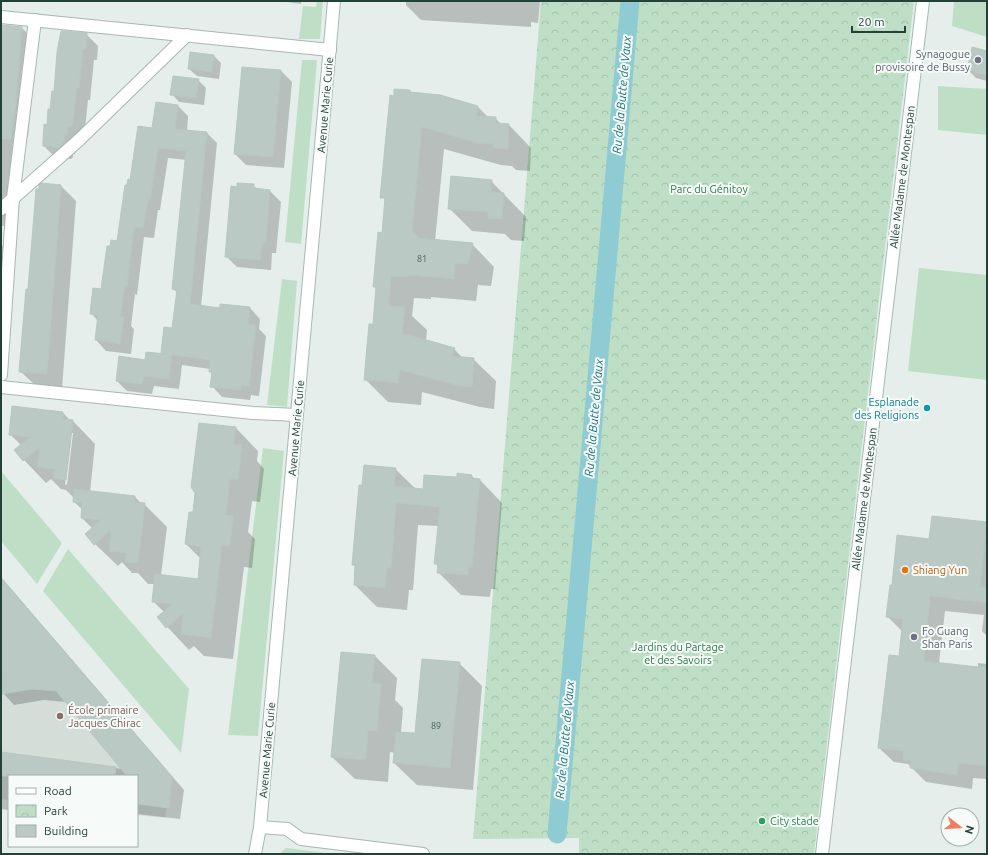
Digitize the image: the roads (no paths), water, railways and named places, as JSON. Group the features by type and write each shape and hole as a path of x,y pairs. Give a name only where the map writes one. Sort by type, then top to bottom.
{"street":[{"name":"Avenue Marie Curie","path":"255,854 260,827 334,1"},
{"name":"Allée Madame de Montespan","path":"822,854 923,1"},
{"path":"1,17 330,50"},
{"path":"1,375 13,198 35,20"},
{"path":"1,209 79,140 187,35"},
{"path":"1,387 238,411 297,415"},
{"path":"260,827 287,829 301,839 423,854"}],"waterway":[{"name":"Ru de la Butte de Vaux","path":"557,834 630,1"}],"place":[{"name":"Synagogue provisoire de Bussy","path":"978,60"},
{"name":"Esplanade des Religions","path":"927,408"},
{"name":"Shiang Yun","path":"905,570"},
{"name":"Fo Guang Shan Paris","path":"914,637"},
{"name":"École primaire Jacques Chirac","path":"60,716"},
{"name":"City stade","path":"762,821"}],"park label":[{"name":"Parc du Génitoy","path":"709,189"},
{"name":"Jardins du Partage et des Savoirs","path":"678,653"}]}
